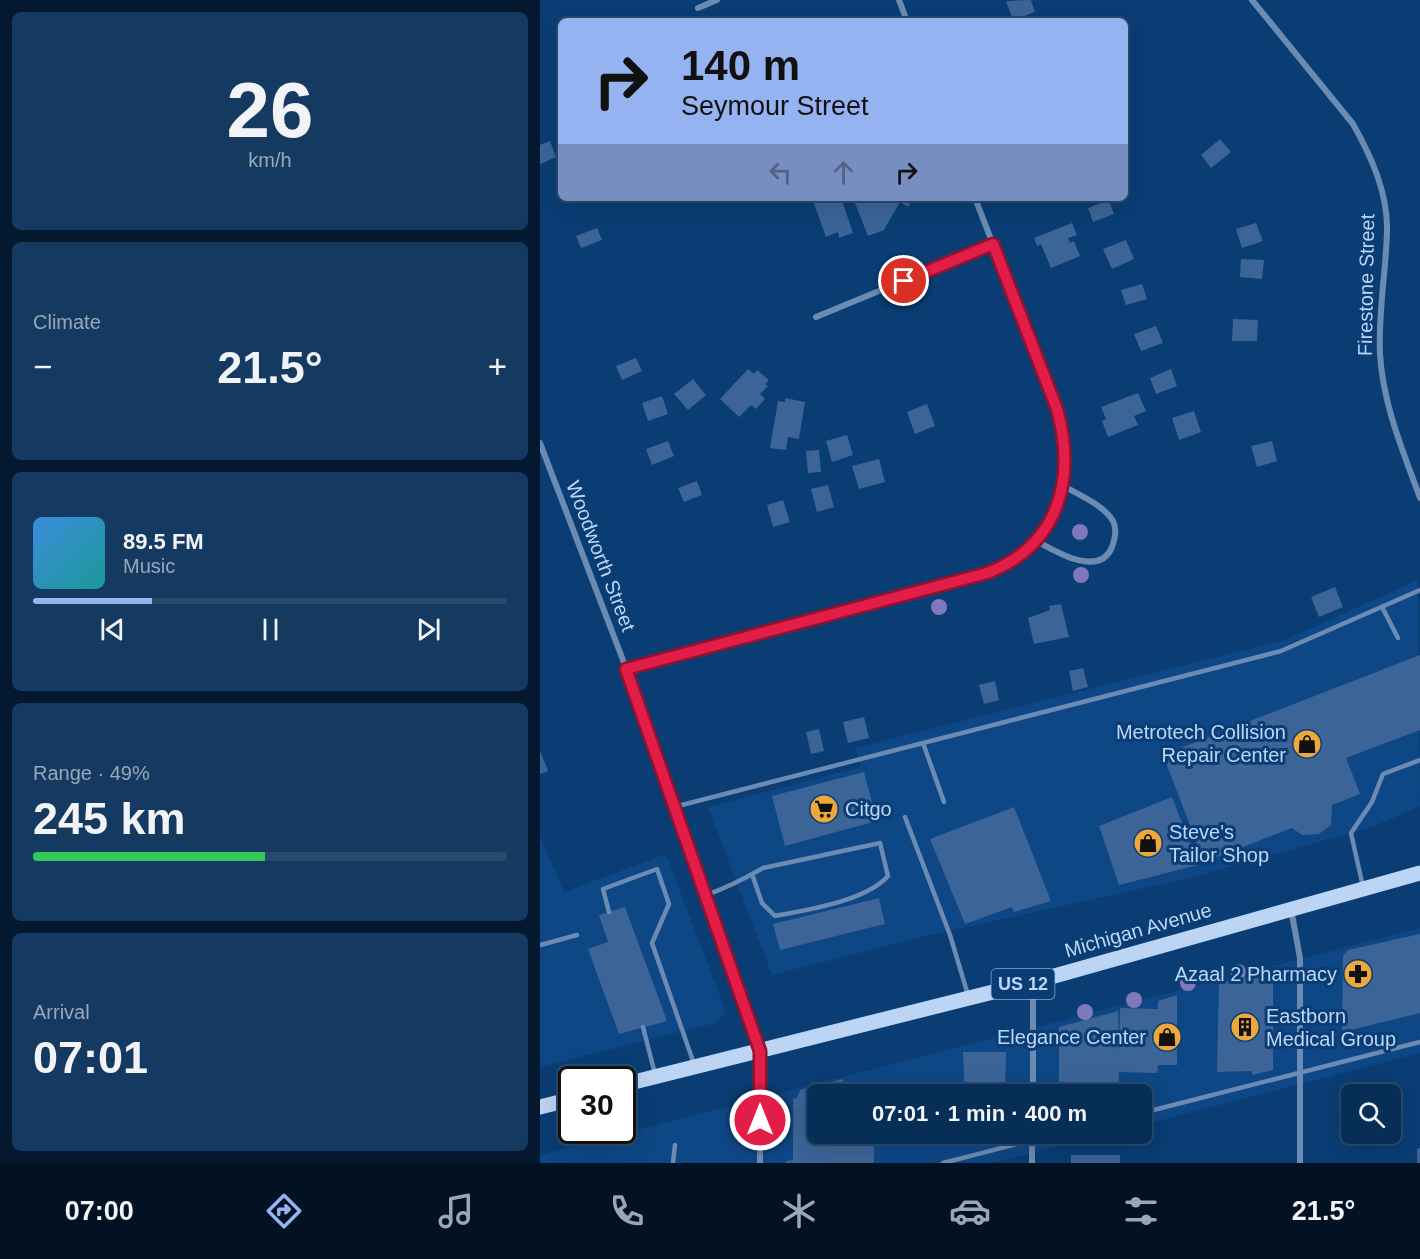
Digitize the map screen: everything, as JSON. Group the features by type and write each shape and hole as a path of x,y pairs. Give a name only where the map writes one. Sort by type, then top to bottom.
{"main road":[{"name":"Michigan Avenue","path":"636,1081 1033,982 1420,873"},
{"path":"540,1107 558,1102"}],"street":[{"path":"698,8 717,0"},
{"path":"898,0 906,18"},
{"name":"Firestone Street","path":"1252,0 1353,124 1365,145 1379,182 1387,230 1379,328 1383,383 1393,425 1420,498"},
{"path":"626,669 987,573 1014,559 1035,540 1056,509 1064,486 1066,453 1057,409 976,201"},
{"path":"816,317 993,244"},
{"name":"Woodworth Street","path":"540,443 626,669 760,1051 760,1163"},
{"path":"1035,540 1066,558 1086,561 1100,558 1111,551 1116,538 1113,521 1099,508 1064,486"},
{"path":"1291,909 1300,958 1300,1163"},
{"path":"1033,982 1033,1084"},
{"path":"1032,1144 1032,1163"}],"lane":[{"path":"674,807 1281,651 1420,590"},
{"path":"1382,607 1398,638"},
{"path":"923,743 944,802"},
{"path":"1364,888 1351,832 1372,802 1383,774 1420,760"},
{"path":"905,817 950,935 969,998"},
{"path":"706,895 734,886 752,874 764,868 880,843 888,876 880,886 821,908 775,916 762,903 752,874"},
{"path":"609,912 603,889 657,868 669,904 652,943 683,1026 695,1067"},
{"path":"540,945 577,935"},
{"path":"643,1027 656,1076"},
{"path":"1152,1111 1420,1042"},
{"path":"943,1163 1008,1144"},
{"path":"672,1163 675,1145"}],"shaded area":[{"path":"1418,580 1420,806 1375,826 1198,876 926,936 772,975 708,807 861,767 855,748 1285,640"},
{"path":"540,836 564,892 666,854 726,1012 715,1023 540,1067"},
{"path":"1420,928 1420,1053 1152,1122 1152,1084 815,1084"},
{"path":"807,1086 807,1144 1066,1144 991,1163 540,1163 540,1155 583,1144 636,1144 636,1130"}],"building":[{"path":"1031,0 1035,12 1012,18 1006,1"},
{"path":"1220,139 1231,152 1211,168 1201,155"},
{"path":"550,141 556,157 540,164 540,145"},
{"path":"813,201 842,201 853,233 839,238 838,232 826,237"},
{"path":"861,201 911,201 908,207 900,202 884,230 868,236 855,203"},
{"path":"1109,201 1114,214 1093,222 1088,208"},
{"path":"1072,223 1077,235 1068,238 1070,243 1074,241 1080,256 1051,268 1041,244 1037,246 1034,238"},
{"path":"1256,223 1263,241 1242,248 1236,229"},
{"path":"597,228 602,240 581,248 576,236"},
{"path":"1126,240 1134,259 1112,269 1103,249"},
{"path":"1241,259 1264,260 1262,279 1240,277"},
{"path":"1142,284 1147,299 1126,305 1121,290"},
{"path":"1233,319 1258,320 1257,341 1232,341"},
{"path":"1156,326 1163,343 1141,351 1134,334"},
{"path":"636,358 642,371 622,380 616,366"},
{"path":"748,369 754,374 757,370 769,380 765,384 768,386 760,394 765,399 756,409 751,405 739,417 720,399"},
{"path":"1171,369 1177,386 1156,394 1150,378"},
{"path":"693,379 706,395 688,410 674,394"},
{"path":"1138,393 1146,411 1134,416 1138,425 1108,437 1102,421 1106,419 1101,407"},
{"path":"662,396 668,414 648,421 642,403"},
{"path":"785,398 805,402 799,439 788,437 786,450 770,448 778,401 785,402"},
{"path":"927,404 935,426 915,434 907,412"},
{"path":"1194,411 1201,432 1179,440 1172,418"},
{"path":"847,435 853,455 832,462 826,441"},
{"path":"668,441 674,456 652,465 646,449"},
{"path":"1272,441 1277,461 1257,467 1251,446"},
{"path":"819,450 821,472 808,473 806,451"},
{"path":"879,459 885,482 859,489 852,466"},
{"path":"697,481 702,495 684,502 678,488"},
{"path":"828,485 834,507 817,512 811,489"},
{"path":"783,500 790,522 773,527 767,505"},
{"path":"1335,587 1343,607 1319,617 1311,597"},
{"path":"1061,604 1069,637 1034,644 1028,618 1050,610 1049,606"},
{"name":"Metrotech Collision Repair Center","path":"1420,655 1420,730 1346,758 1360,794 1332,805 1331,825 1319,834 1302,835 1292,828 1204,862 1163,755"},
{"path":"1083,668 1088,687 1073,691 1069,671"},
{"path":"995,681 999,700 984,704 979,685"},
{"path":"864,717 869,738 848,743 843,722"},
{"path":"819,729 824,751 811,754 806,732"},
{"path":"540,751 548,771 540,774"},
{"name":"Citgo","path":"864,772 877,821 785,846 772,796"},
{"path":"1172,797 1198,865 1119,885 1099,826"},
{"path":"1014,807 1051,901 1014,912 1012,907 965,924 930,839"},
{"path":"879,898 885,924 780,950 773,924"},
{"path":"625,907 667,1021 619,1034 588,949 608,942 599,915"},
{"path":"1420,934 1420,1013 1342,1032 1343,956 1348,950"},
{"name":"Eastborn Medical Group","path":"1251,976 1273,976 1273,1070 1252,1075 1252,1071 1217,1072 1219,983"},
{"path":"1177,995 1177,1065 1158,1065 1157,1073 1119,1072 1118,1084 1059,1084 1059,1027 1118,1011 1119,1053 1120,1008 1158,1009 1158,1001"},
{"path":"963,1052 1006,1052 1005,1084 964,1084"},
{"path":"843,1079 844,1084 823,1084"},
{"path":"807,1088 807,1144 874,1144 874,1163 786,1163 786,1161 793,1160 793,1099 797,1098 800,1090"},
{"path":"1420,1148 1420,1163 1417,1163 1417,1149"},
{"path":"1071,1155 1120,1155 1120,1163 1071,1163"}],"place":[{"name":"Metrotech Collision Repair Center","path":"1307,744"},
{"name":"Citgo","path":"824,809"},
{"name":"Steve's Tailor Shop","path":"1148,843"},
{"name":"Azaal 2 Pharmacy","path":"1358,974"},
{"name":"Eastborn Medical Group","path":"1245,1027"},
{"name":"Elegance Center","path":"1167,1037"}],"route":[{"path":"760,1120 760,1051 626,669 987,573 1014,559 1041,533 1056,509 1064,486 1066,473 1064,434 1057,409 993,244 904,281"}]}
